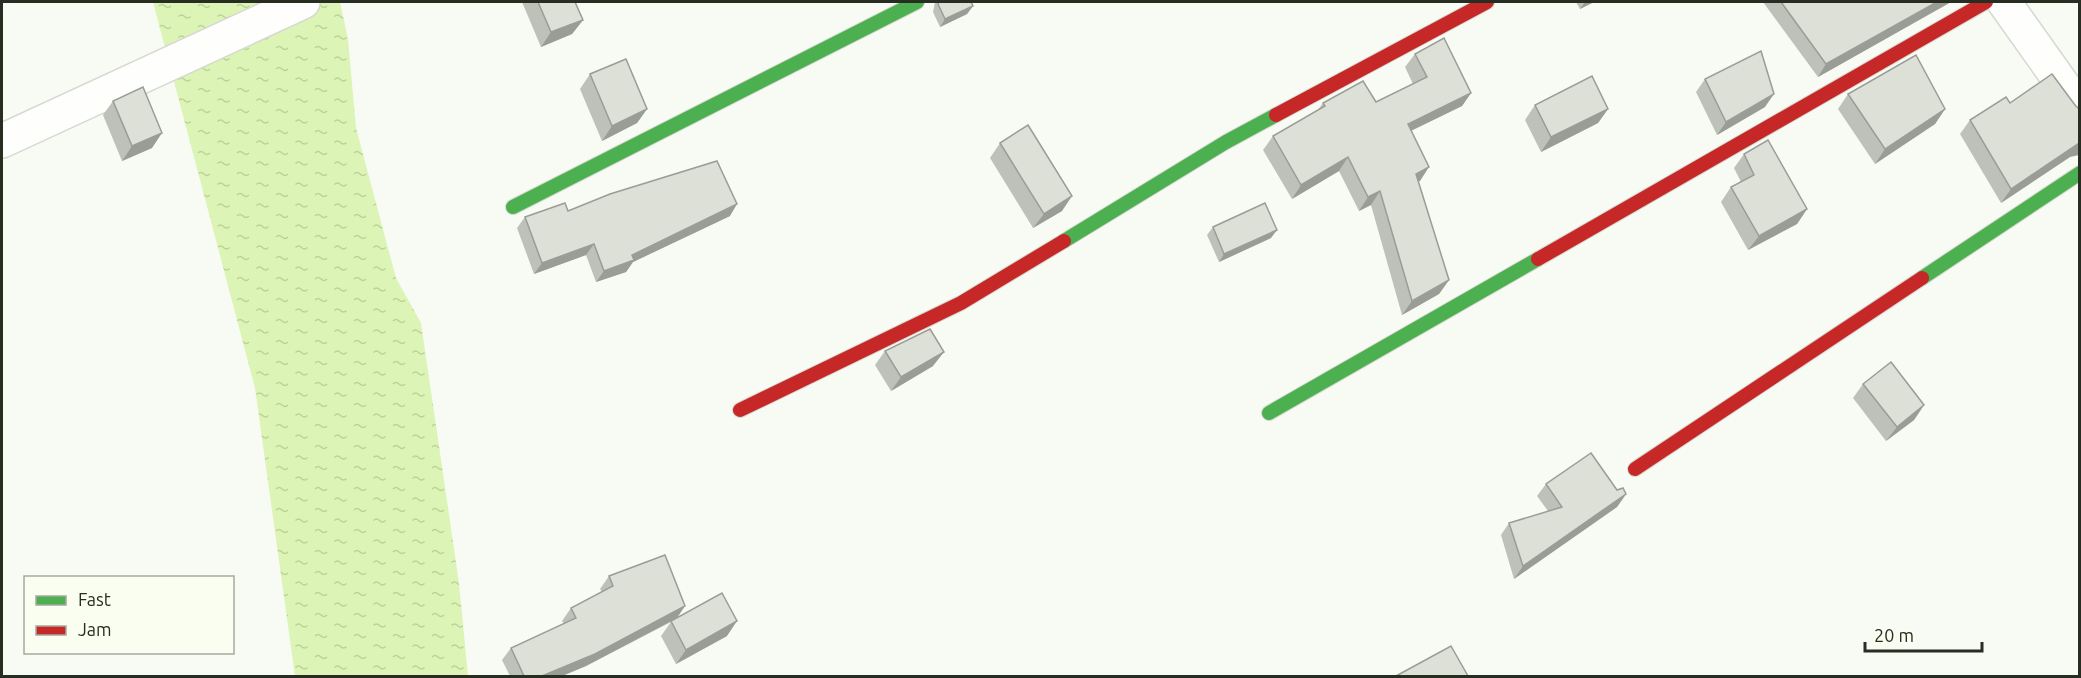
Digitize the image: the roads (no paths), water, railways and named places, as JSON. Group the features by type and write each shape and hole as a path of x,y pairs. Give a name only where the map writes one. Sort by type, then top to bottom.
{"street":[{"path":"2,141 149,71 303,2"},
{"path":"513,207 917,2"},
{"path":"740,410 961,303 1226,142 1487,2"},
{"path":"1269,413 1986,2"},
{"path":"2004,2 2079,110"},
{"path":"1635,470 2079,172"}],"water":[{"path":"153,2 340,2 348,39 356,128 396,278 421,323 459,583 468,676 295,676 255,388"}]}
